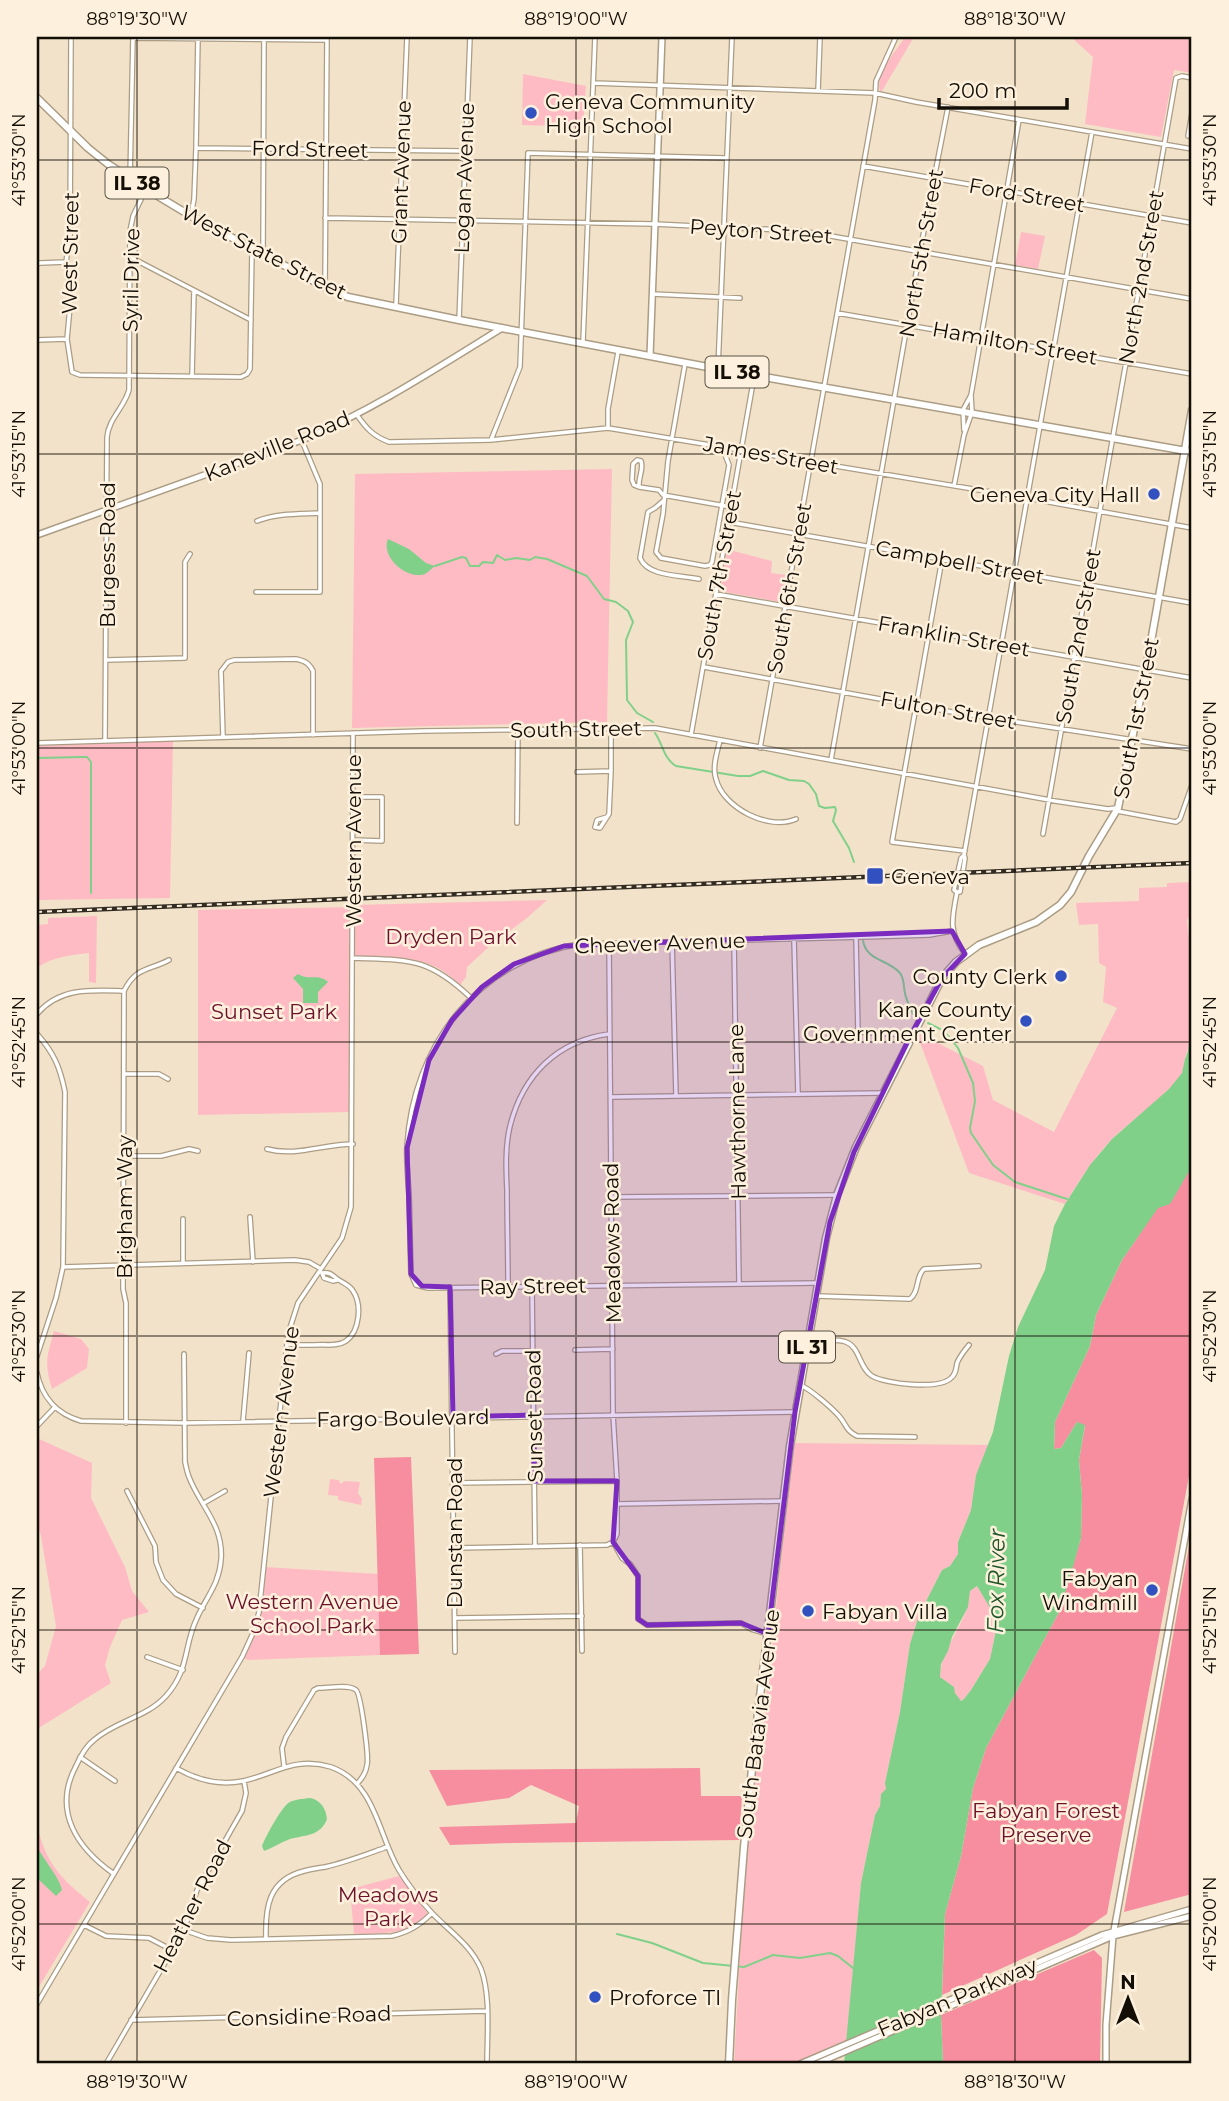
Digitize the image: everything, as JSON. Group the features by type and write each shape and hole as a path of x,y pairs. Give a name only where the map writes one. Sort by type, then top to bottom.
{"main road":[{"path":"650,356 662,37"},
{"name":"West State Street","path":"37,98 88,148 146,189 191,216 348,297 650,356"},
{"name":"Kaneville Road","path":"37,535 302,440 357,415 502,328"},
{"name":"IL 38","path":"650,356 1189,451"},
{"name":"IL 31","path":"1189,451 1192,410"},
{"name":"South 1st Street","path":"1002,934 1036,922 1064,901 1117,811 1133,739 1172,525 1189,451"},
{"name":"South Batavia Avenue","path":"729,2064 745,1835 783,1501 817,1283 837,1195 882,1093 942,978 965,954 1002,934"},
{"path":"1106,2064 1113,1933 1192,1499"},
{"path":"1113,1933 1192,1909"},
{"path":"1113,1933 1192,1916"},
{"name":"Fabyan Parkway","path":"800,2064 1113,1933"},
{"name":"Fabyan Parkway","path":"816,2064 1045,1961"}],"street":[{"name":"West Street","path":"71,37 70,235 66,262 71,296 67,339 70,367 74,374 130,375"},
{"path":"130,178 133,37 327,38 325,287"},
{"name":"Grant Avenue","path":"396,307 407,37"},
{"name":"Logan Avenue","path":"459,320 470,37"},
{"path":"583,342 595,37"},
{"path":"718,368 732,37"},
{"path":"818,91 820,37"},
{"name":"South 6th Street","path":"761,748 876,81 896,37"},
{"path":"191,216 194,199 198,38"},
{"path":"263,254 264,38"},
{"name":"North 2nd Street","path":"1113,438 1178,76 1192,78"},
{"path":"593,83 876,93 1192,149"},
{"name":"North 5th Street","path":"831,760 920,251 948,107"},
{"path":"1188,136 1192,113"},
{"path":"954,486 964,436 972,412 971,395 1020,120"},
{"path":"965,954 952,931 957,892 954,890 961,858 965,853 1092,132"},
{"name":"Ford Street","path":"196,148 465,151"},
{"path":"491,440 520,367 528,153 726,158"},
{"name":"Ford Street","path":"863,166 1192,223"},
{"name":"Syril Drive","path":"130,375 131,223 146,189"},
{"name":"Peyton Street","path":"325,218 654,224 802,231 1192,299"},
{"path":"130,375 242,377 247,374 250,369 252,248"},
{"path":"130,257 251,320"},
{"path":"37,264 66,262"},
{"path":"192,376 194,291"},
{"path":"652,294 740,298"},
{"name":"Hamilton Street","path":"837,313 1192,374"},
{"path":"37,340 67,339"},
{"path":"608,428 608,410 619,350"},
{"path":"685,362 663,495 657,556 705,566 712,562 729,465 723,452 724,446"},
{"name":"Burgess Road","path":"105,741 107,432 110,422 127,396 130,375"},
{"name":"South 7th Street","path":"691,735 754,375"},
{"path":"964,436 963,410 971,395"},
{"name":"James Street","path":"357,415 368,431 388,442 491,440 608,428 1192,528"},
{"name":"South 2nd Street","path":"1043,834 1113,438"},
{"path":"256,592 320,592 320,484 302,440"},
{"path":"639,487 638,481 643,467 641,461 637,460 633,464 634,485 639,487 659,490 663,495 731,507"},
{"path":"663,501 648,512 640,558 642,563 651,570 699,579"},
{"path":"257,521 266,517 320,513"},
{"name":"Campbell Street","path":"729,522 1192,603"},
{"path":"107,660 185,657 185,562 190,554"},
{"path":"942,559 892,842 965,853"},
{"name":"Franklin Street","path":"716,594 1192,678"},
{"path":"223,737 221,671 228,662 234,660 296,659 310,665 313,671 313,735"},
{"name":"Fulton Street","path":"704,667 916,705 1192,749"},
{"path":"600,828 607,817 611,728"},
{"name":"South Street","path":"37,743 353,733 655,728 1117,811"},
{"path":"517,823 518,730"},
{"name":"Western Avenue","path":"37,2004 242,1657 259,1612 278,1420 292,1318 308,1286 342,1238 351,1207 353,733"},
{"path":"720,740 714,768 717,782 731,803 749,814 776,824 796,819"},
{"path":"577,772 611,771"},
{"path":"1117,811 1176,822 1180,819 1192,785"},
{"path":"353,797 382,797 382,841 353,840"},
{"name":"Cheever Avenue","path":"471,998 499,974 531,956 564,946 856,938 929,935 952,931"},
{"path":"856,938 858,1032 911,1035"},
{"path":"794,939 798,1094"},
{"name":"Hawthorne Lane","path":"734,940 739,1283"},
{"path":"673,941 676,1095"},
{"name":"Meadows Road","path":"609,943 613,1414 617,1481 617,1534 613,1542"},
{"path":"353,958 403,960 428,966 452,980 471,998"},
{"path":"37,1014 53,999 71,992 124,991 135,974 169,960"},
{"name":"Brigham Way","path":"124,991 123,1289 126,1303 126,1423"},
{"name":"Ray Street","path":"471,998 439,1039 420,1083 412,1111 407,1148 411,1274 416,1285 428,1288 817,1283"},
{"path":"37,1034 48,1046 61,1070 65,1092 63,1266 56,1298 37,1356"},
{"path":"508,1286 507,1144 515,1109 534,1076 562,1049 579,1041 609,1034"},
{"path":"124,1074 159,1074 168,1079"},
{"path":"611,1097 882,1093"},
{"path":"267,1149 299,1152 333,1144 353,1144"},
{"path":"124,1156 162,1156 189,1149 198,1151"},
{"path":"611,1197 837,1195"},
{"path":"250,1217 253,1262"},
{"path":"183,1219 183,1263"},
{"path":"63,1266 296,1260 309,1262 321,1269"},
{"path":"815,1296 910,1299 915,1294 920,1273 924,1269 979,1266"},
{"path":"287,1343 337,1345 354,1333 358,1321 358,1304 354,1292 347,1284 337,1280"},
{"name":"Sunset Road","path":"532,1286 535,1546"},
{"name":"Dunstan Road","path":"450,1287 455,1652"},
{"path":"808,1341 845,1342 854,1347 871,1375 906,1384 924,1385 950,1380 969,1345"},
{"path":"575,1350 613,1349"},
{"path":"496,1354 502,1351 533,1350"},
{"path":"243,1421 249,1353"},
{"path":"114,1874 95,1860 80,1843 70,1822 66,1798 71,1776 80,1757 93,1741 158,1704 174,1686 183,1670 193,1628 217,1582 221,1558 218,1534 212,1517 189,1477 186,1462 184,1354"},
{"path":"37,1373 42,1391 55,1407 37,1426"},
{"path":"800,1385 811,1389 831,1408 843,1420 848,1432 857,1436 915,1437"},
{"name":"Fargo Boulevard","path":"55,1407 68,1417 81,1421 126,1423 796,1412"},
{"path":"454,1483 617,1481"},
{"path":"127,1491 155,1546 156,1563 163,1580 176,1594 203,1608"},
{"path":"204,1503 225,1491"},
{"path":"616,1503 783,1501"},
{"path":"454,1548 607,1545 613,1542 622,1558 638,1576 638,1619 647,1625 741,1623 768,1634"},
{"path":"580,1545 582,1651"},
{"path":"455,1618 582,1616"},
{"path":"146,1657 183,1670"},
{"path":"284,1766 282,1748 286,1737 314,1690 351,1688 357,1691 360,1697 368,1752 365,1775 357,1783"},
{"path":"80,1757 115,1781"},
{"path":"176,1768 208,1781 226,1783 244,1781 297,1763 314,1763 332,1768 357,1783 369,1799 387,1847 399,1870 432,1913 463,1942 478,1961 484,1982 487,2064"},
{"name":"Heather Road","path":"106,2064 184,1930 197,1890 242,1811 246,1793 244,1781"},
{"path":"266,1939 268,1900 282,1882 302,1871 352,1860 387,1847"},
{"path":"184,1930 218,1940 392,1936 418,1926 432,1913"},
{"path":"85,1925 106,1936 149,1938 172,1950"},
{"name":"Considine Road","path":"131,2020 486,2011"}],"highlighted area":[{"path":"952,931 965,954 942,978 911,1035 854,1152 830,1222 795,1412 768,1634 741,1623 647,1625 638,1619 638,1576 613,1542 617,1481 534,1481 534,1415 453,1417 450,1287 422,1286 411,1274 407,1148 429,1060 452,1020 482,987 514,964 564,946"}],"green space":[{"path":"905,37 914,37 880,91 883,70"},
{"path":"1071,37 1192,37 1192,73 1174,70 1161,137 1085,124 1093,57"},
{"path":"523,74 586,86 583,127 522,125"},
{"path":"1021,232 1045,236 1038,269 1015,265"},
{"path":"612,469 607,722 352,728 355,474"},
{"path":"726,549 772,561 771,573 786,575 781,602 719,591"},
{"path":"173,741 170,898 37,900 37,746"},
{"path":"1192,882 1192,913 1187,920 1193,989 1192,1025 1184,1070 1177,1080 1105,1147 1065,1204 969,1173 916,1032 983,1066 993,1100 1054,1132 1117,1008 1103,1002 1106,967 1099,963 1098,924 1079,925 1076,903 1139,901 1139,888 1167,887 1167,883"},
{"name":"Dryden Park","path":"547,900 467,967 466,977 460,985 443,971 423,962 400,958 355,957 354,905"},
{"name":"Sunset Park","path":"349,907 350,1112 198,1115 198,910"},
{"path":"97,916 96,983 89,982 89,953 55,959 37,968 37,925 48,924 48,918"},
{"name":"Fabyan Forest Preserve","path":"1192,1166 1192,1460 1107,1914 1076,1935 942,1995 945,1914 961,1856 973,1788 986,1748 1059,1612 1081,1538 1082,1495 1079,1460 1085,1426 1077,1422 1061,1448 1054,1449 1055,1422 1090,1346 1096,1315 1122,1260 1158,1207"},
{"path":"54,1331 81,1339 89,1349 87,1368 52,1389 47,1360"},
{"path":"37,1438 92,1463 91,1498 125,1567 132,1591 149,1612 122,1620 105,1665 111,1683 37,1729 37,1674 45,1666 56,1626 37,1522"},
{"path":"793,1443 989,1445 976,1475 971,1510 958,1542 958,1554 950,1566 942,1570 919,1615 910,1644 900,1712 885,1783 887,1790 881,1794 880,1806 875,1815 861,1883 847,2041 792,2064 734,2064 746,1843 770,1666"},
{"path":"411,1457 419,1654 380,1655 374,1458"},
{"path":"330,1479 339,1480 340,1484 345,1481 360,1482 358,1493 362,1499 361,1505 328,1495"},
{"name":"Fabyan Forest Preserve","path":"1192,1529 1192,1894 1124,1912"},
{"name":"Western Avenue School Park","path":"265,1567 378,1574 380,1655 244,1658 256,1633"},
{"path":"977,1586 998,1620 990,1659 971,1690 960,1701 954,1687 940,1677 941,1668 967,1608 970,1591"},
{"path":"700,1768 701,1796 742,1796 739,1840 450,1845 439,1827 576,1823 579,1806 531,1785 509,1798 447,1806 429,1770"},
{"path":"37,1825 45,1850 56,1869 90,1902 37,1990"},
{"name":"Meadows Park","path":"399,1876 428,1914 402,1930 354,1934 350,1889"},
{"path":"1094,1950 1102,1958 1100,2064 943,2064 941,2015"}],"water":[{"path":"388,539 435,566 422,575 406,572 390,558"},
{"path":"298,974 328,982 318,992 318,1003 303,1003 303,989 293,978"},
{"name":"Fox River","path":"1192,1017 1192,1166 1170,1204 1158,1208 1122,1260 1096,1315 1090,1346 1055,1422 1054,1449 1061,1448 1077,1422 1085,1425 1079,1460 1082,1495 1081,1538 1059,1612 986,1748 973,1788 961,1856 945,1914 941,2015 943,2064 844,2064 861,1883 875,1815 880,1806 881,1794 886,1789 910,1644 919,1615 942,1570 950,1566 958,1554 958,1542 971,1510 976,1475 993,1432 1009,1356 1018,1327 1045,1270 1054,1226 1090,1165 1112,1139 1169,1089 1182,1073","holes":["977,1586 998,1621 990,1659 961,1701 954,1687 940,1677 941,1664 968,1607 970,1591"]},
{"path":"310,1798 320,1803 325,1812 327,1819 321,1829 264,1851 262,1846 287,1804"},
{"path":"37,1846 61,1885 62,1890 56,1896 37,1878"}],"waterway":[{"path":"435,566 462,557 466,558 470,566 479,566 483,562 493,563 497,555 505,560 530,560 535,557 547,559 587,576 604,599 616,602 628,611 633,622 626,640 627,700 637,713 653,722"},
{"path":"655,733 666,755 676,766 738,776 750,776 763,771 809,784 816,794 819,806 835,807 833,821 854,862"},
{"path":"37,758 87,757 91,762 91,893"},
{"path":"863,941 865,948 873,956 901,974 906,998 913,1014"},
{"path":"928,1023 942,1030 958,1048 973,1083 975,1101 971,1133 993,1165 1015,1182 1067,1199"},
{"path":"617,1934 652,1943 703,1963 744,1967 773,1955 800,1958 830,1953 853,1968"}],"railway":[{"path":"37,912 1192,863"}],"place":[{"name":"Geneva Community High School","path":"531,113"},
{"name":"Geneva City Hall","path":"1154,494"},
{"name":"Geneva","path":"875,876"},
{"name":"County Clerk","path":"1061,976"},
{"name":"Kane County Government Center","path":"1026,1021"},
{"name":"Fabyan Windmill","path":"1152,1590"},
{"name":"Fabyan Villa","path":"808,1611"},
{"name":"Proforce TI","path":"595,1997"}]}
